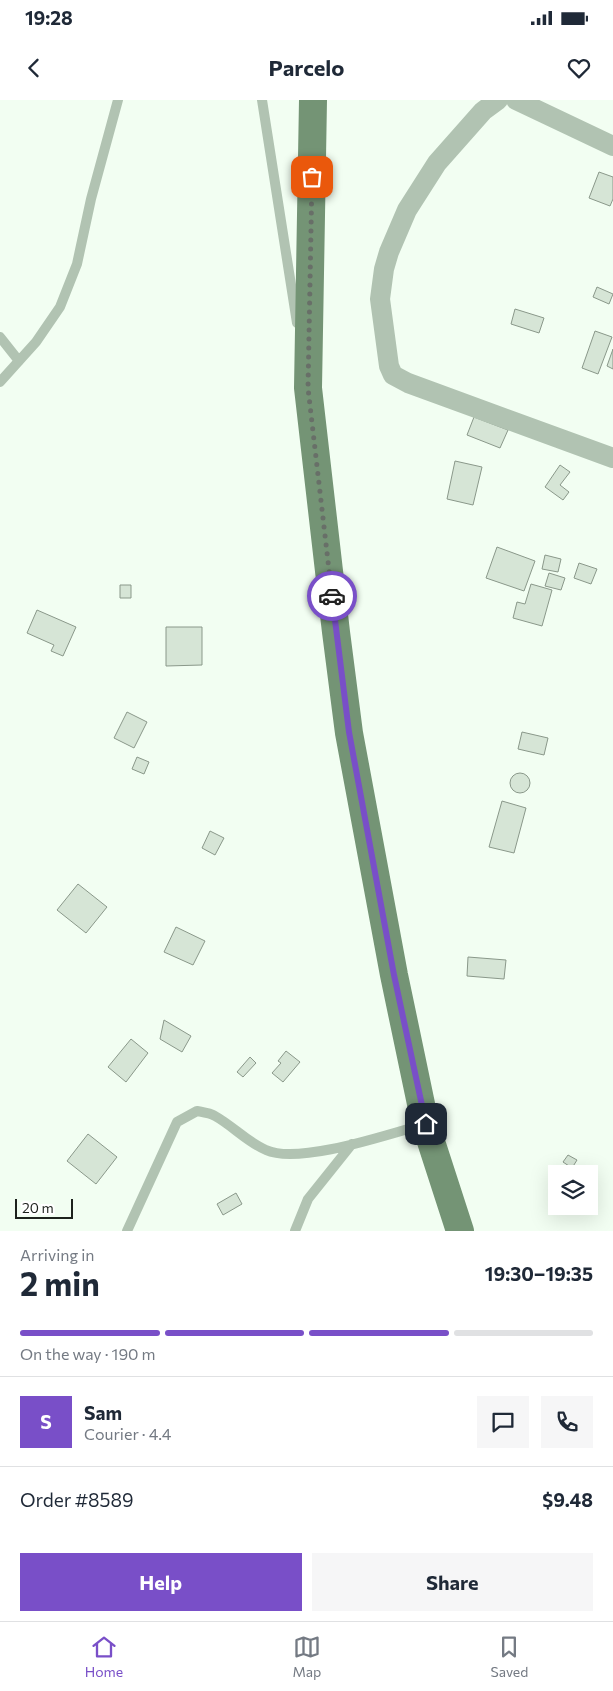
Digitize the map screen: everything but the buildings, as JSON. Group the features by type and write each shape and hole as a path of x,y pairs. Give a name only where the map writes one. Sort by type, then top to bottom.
{"main road":[{"path":"314,100 308,388 349,732 394,975 426,1124 460,1231"}],"street":[{"path":"498,100 483,111 436,164 407,210 389,252 384,269 380,300 389,366 393,375 408,383 613,458"},
{"path":"516,100 613,146"}],"lane":[{"path":"0,382 36,342 60,307 78,264 91,199 118,100"},
{"path":"262,100 308,388"},
{"path":"0,337 19,361"},
{"path":"127,1231 177,1122 197,1111 214,1115 244,1138 268,1151 296,1154 352,1144 426,1124"},
{"path":"295,1231 308,1199 352,1144"}],"way so far":[{"path":"312,177 308,388 332,596"}],"route":[{"path":"332,596 349,732 394,975 426,1124"}]}
